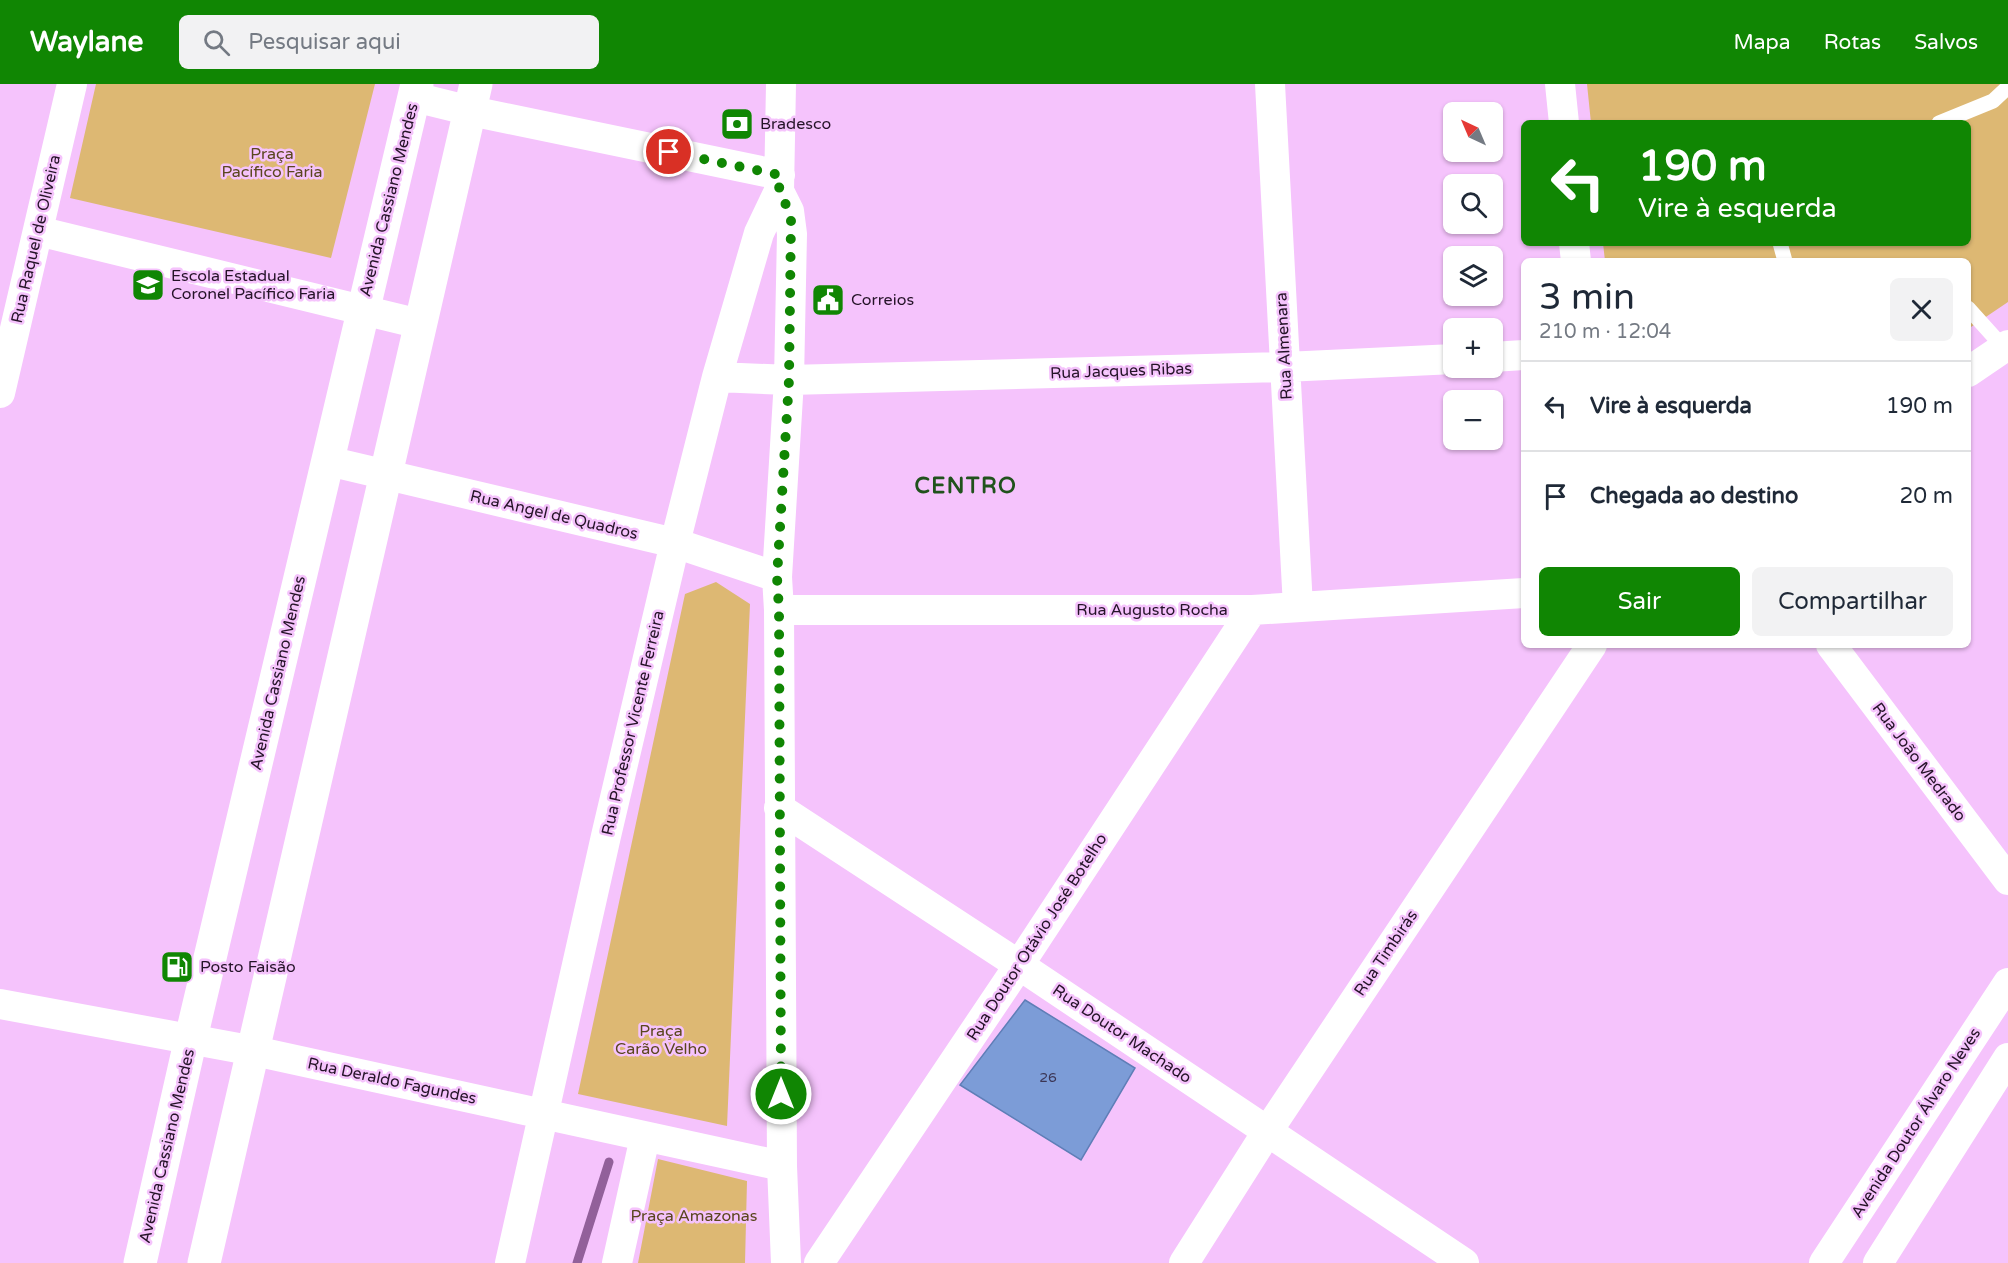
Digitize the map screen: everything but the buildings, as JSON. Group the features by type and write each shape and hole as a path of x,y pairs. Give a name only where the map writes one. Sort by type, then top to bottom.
{"main road":[{"name":"Avenida Cassiano Mendes","path":"140,1263 191,1038 416,91"},
{"path":"204,1263 473,98"}],"street":[{"name":"Rua Raquel de Oliveira","path":"0,393 72,84"},
{"path":"781,84 779,183 789,211 792,234 789,380 777,577 782,1166 786,1263"},
{"name":"Rua Almenara","path":"1270,84 1299,607"},
{"path":"1560,84 1564,120"},
{"path":"416,91 473,98 779,183"},
{"name":"Rua Professor Vicente Ferreira","path":"510,1263 542,1114 675,543 717,377 759,233 779,183"},
{"path":"38,231 420,324"},
{"path":"1971,370 2006,346"},
{"path":"1503,356 1521,355"},
{"name":"Rua Jacques Ribas","path":"717,377 789,380 1285,367 1443,360"},
{"name":"Rua Angel de Quadros","path":"328,461 675,543 777,577"},
{"name":"Rua Augusto Rocha","path":"779,610 1252,610 1521,593"},
{"name":"Rua Doutor Otávio José Botelho","path":"819,1263 1252,610"},
{"name":"Rua Timbirás","path":"1184,1263 1267,1132 1590,648"},
{"name":"Rua João Medrado","path":"1833,648 2008,880"},
{"name":"Rua Doutor Machado","path":"779,808 1019,964 1464,1263"},
{"name":"Avenida Doutor Álvaro Neves","path":"1824,1263 2008,983"},
{"name":"Rua Deraldo Fagundes","path":"0,1004 254,1051 782,1166"},
{"path":"1878,1263 2008,1058"},
{"path":"618,1263 645,1137"}],"lane":[{"path":"1946,120 1993,101 2008,87"},
{"path":"1971,311 2006,346"}],"green space":[{"name":"Praça Pacífico Faria","path":"96,84 375,84 331,258 70,198"},
{"path":"1587,84 2008,84 2008,302 1971,327 1971,258 1605,258 1603,246 1971,246 1971,120 1591,120"},
{"name":"Praça Carão Velho","path":"716,582 750,604 727,1126 578,1094 685,594"},
{"name":"Praça Amazonas","path":"658,1159 747,1181 745,1263 638,1263"}],"waterway":[{"path":"577,1263 609,1162"}],"place":[{"name":"Bradesco","path":"737,124"},
{"name":"Escola Estadual Coronel Pacífico Faria","path":"148,285"},
{"name":"Correios","path":"828,300"},
{"name":"Posto Faisão","path":"177,967"}],"district":[{"name":"CENTRO","path":"966,486"}],"route":[{"path":"669,152 780,175 779,191 791,220 789,380 777,577 781,1094"}]}
